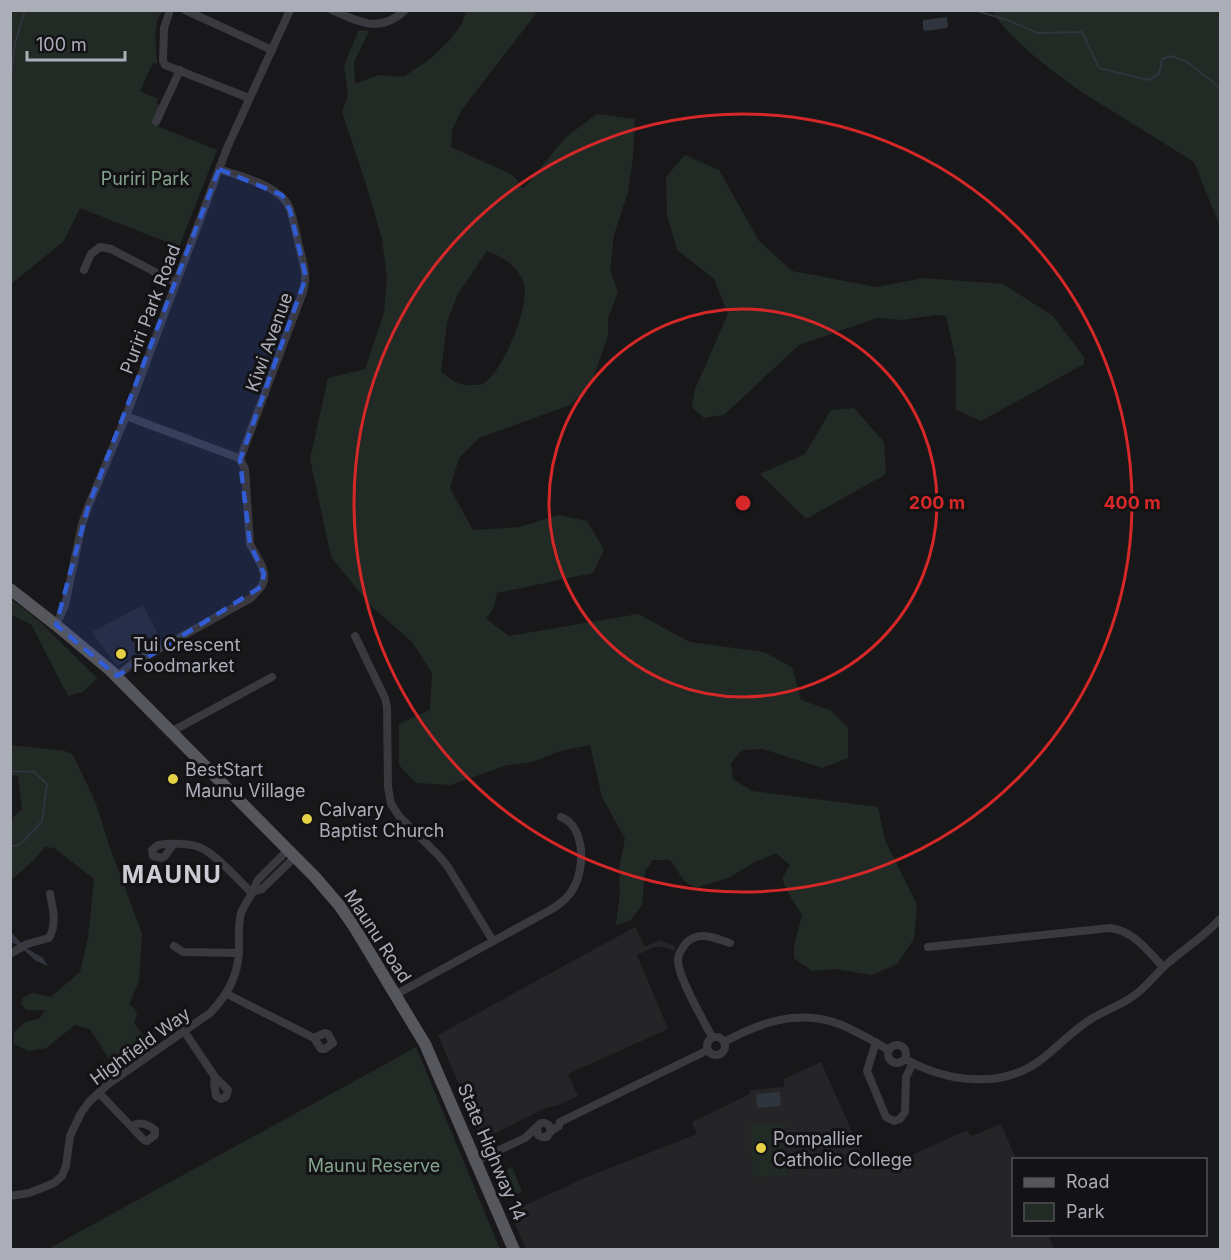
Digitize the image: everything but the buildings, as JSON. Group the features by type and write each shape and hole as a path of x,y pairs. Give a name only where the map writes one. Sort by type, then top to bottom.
{"main road":[{"name":"Maunu Road","path":"10,589 56,624 117,676 339,904 396,995 436,1069"},
{"name":"State Highway 14","path":"436,1069 514,1250"}],"street":[{"path":"170,10 164,27 163,61 165,65 249,99"},
{"path":"185,10 272,50"},
{"name":"Puriri Park Road","path":"56,624 65,605 85,515 126,416 226,148 290,10"},
{"path":"332,10 358,22 373,25 397,18 405,10"},
{"path":"156,122 180,70"},
{"name":"Kiwi Avenue","path":"219,169 276,190 282,195 290,210 306,277 303,292 240,459"},
{"path":"84,270 91,254 100,247 111,249 176,283"},
{"path":"117,676 132,664 251,597 261,587 264,574 250,544 245,469 240,459 126,416"},
{"path":"355,636 385,698 387,707 388,796 391,804 399,816 448,867 493,941"},
{"path":"171,732 272,677"},
{"path":"396,995 560,904 572,890 580,872 581,852 572,824 561,817"},
{"path":"173,845 190,844 205,849 253,892 262,889 291,854"},
{"name":"Highfield Way","path":"10,1196 42,1188 54,1183 62,1176 66,1166 70,1136 89,1102 107,1085 210,1013 227,994 237,966 240,920 253,892"},
{"path":"10,954 27,944 49,938 53,930 54,919 50,894"},
{"path":"905,1059 957,1078 994,1079 1014,1074 1041,1060 1093,1018 1131,998 1163,967 1221,920"},
{"path":"928,947 1110,928 1131,935 1163,967"},
{"path":"712,1037 681,975 678,960 683,946 694,938 708,936 730,943"},
{"path":"174,946 183,952 238,953"},
{"path":"227,994 314,1038"},
{"path":"724,1042 766,1023 785,1018 812,1018 848,1028 889,1050"},
{"path":"184,1031 215,1077"},
{"path":"712,1037 720,1038 724,1042 725,1048 721,1053 712,1054 708,1050 706,1044 712,1037"},
{"path":"876,1042 867,1071 886,1117 894,1121 900,1119 905,1112 906,1077 913,1063"},
{"path":"895,1045 900,1045 906,1051 905,1059 898,1063 892,1062 888,1055 889,1050 895,1045"},
{"path":"538,1132 547,1137 549,1127 556,1122 708,1050"},
{"path":"99,1093 132,1126"},
{"path":"476,1161 538,1132 541,1123 549,1127"}],"highlighted area":[{"path":"219,169 282,195 290,210 306,277 240,460 250,544 264,574 261,587 117,676 56,625 88,507"}],"shaded area":[{"path":"947,17 947,28 925,31 923,29 923,20"},
{"path":"143,605 162,642 117,666 92,632"},
{"path":"635,927 645,947 659,940 675,946 675,951 664,947 654,947 637,955 668,1029 568,1074 578,1096 559,1105 545,1108 478,1142 476,1135 478,1129 438,1035"},
{"path":"10,931 26,948 43,958 48,966 36,961 11,942"},
{"name":"Pompallier Catholic College","path":"821,1062 866,1163 879,1170 967,1130 972,1136 1001,1124 1016,1158 1012,1158 1012,1236 1048,1236 1054,1249 526,1249 510,1212 587,1177 697,1134 692,1122 750,1094 750,1090 784,1087 784,1079"},
{"path":"780,1092 781,1106 757,1108 756,1094"}],"green space":[{"path":"466,10 538,11 461,111 452,130 451,147 513,175 523,189 566,137 597,114 635,119 628,192 614,235 610,270 618,292 608,318 608,336 591,384 570,405 479,438 459,458 450,488 473,530 520,527 558,515 587,521 604,550 593,573 497,593 494,607 486,619 509,636 638,614 690,642 764,652 792,667 801,700 830,710 848,728 848,758 822,768 763,749 742,750 731,763 733,779 752,791 878,807 885,840 917,905 914,939 897,964 872,975 836,969 812,971 794,958 794,946 802,915 782,878 790,865 776,853 728,878 696,888 685,882 670,860 653,860 645,871 642,905 630,921 616,925 620,892 619,869 625,839 602,797 590,745 560,751 533,762 507,765 451,785 416,783 399,765 399,724 430,710 432,673 412,642 371,606 331,557 310,459 328,378 365,369 384,313 387,278 382,239 342,112 348,95 344,65 359,30 369,31 354,62 355,84 379,75 403,77 429,60 448,42 462,24","holes":["487,251 510,263 522,278 525,294 523,307 513,338 491,377 482,384 464,385 441,372 447,322 458,294"]},
{"name":"Puriri Park","path":"11,11 162,11 155,37 157,64 153,63 140,91 158,99 156,103 160,105 152,124 217,150 179,247 80,208 63,242 11,284"},
{"path":"992,11 1220,11 1220,227 1194,162 1058,75 1022,46"},
{"path":"685,155 719,170 759,241 792,271 877,287 924,278 1003,284 1053,316 1084,357 1084,364 981,421 956,410 956,361 946,316 936,315 902,320 877,318 799,345 724,415 704,418 692,407 695,389 728,314 714,279 677,250 667,215 666,177"},
{"path":"854,408 884,442 886,474 806,519 760,474 805,454 831,410"},
{"path":"11,599 39,621 97,678 83,692 68,696 31,624 11,615"},
{"path":"11,745 65,751 73,755 95,801 142,934 139,981 129,1004 135,1009 137,1015 134,1022 148,1044 114,1067 90,1029 75,1025 46,1048 29,1051 14,1044 14,1032 24,1023 40,1018 45,1010 26,1010 21,1004 23,998 32,993 51,997 80,972 88,938 94,879 54,848 45,847 11,880 11,819 22,809 18,776 11,775"},
{"name":"Maunu Reserve","path":"416,1047 500,1249 48,1249 382,1066"},
{"path":"785,1123 787,1175 753,1177 750,1124"},
{"path":"512,1167 522,1192 510,1198 499,1173"}],"waterway":[{"path":"10,84 15,43 25,10"},
{"path":"974,10 1038,33 1082,32 1099,68 1148,80 1159,74 1162,59 1171,56 1186,61 1220,88"},
{"path":"10,771 34,772 47,784 42,821 21,844 10,847"}],"place":[{"name":"Tui Crescent Foodmarket","path":"121,654"},
{"name":"BestStart Maunu Village","path":"173,779"},
{"name":"Calvary Baptist Church","path":"307,819"},
{"name":"Pompallier Catholic College","path":"761,1148"}],"district":[{"name":"MAUNU","path":"172,874"}]}
